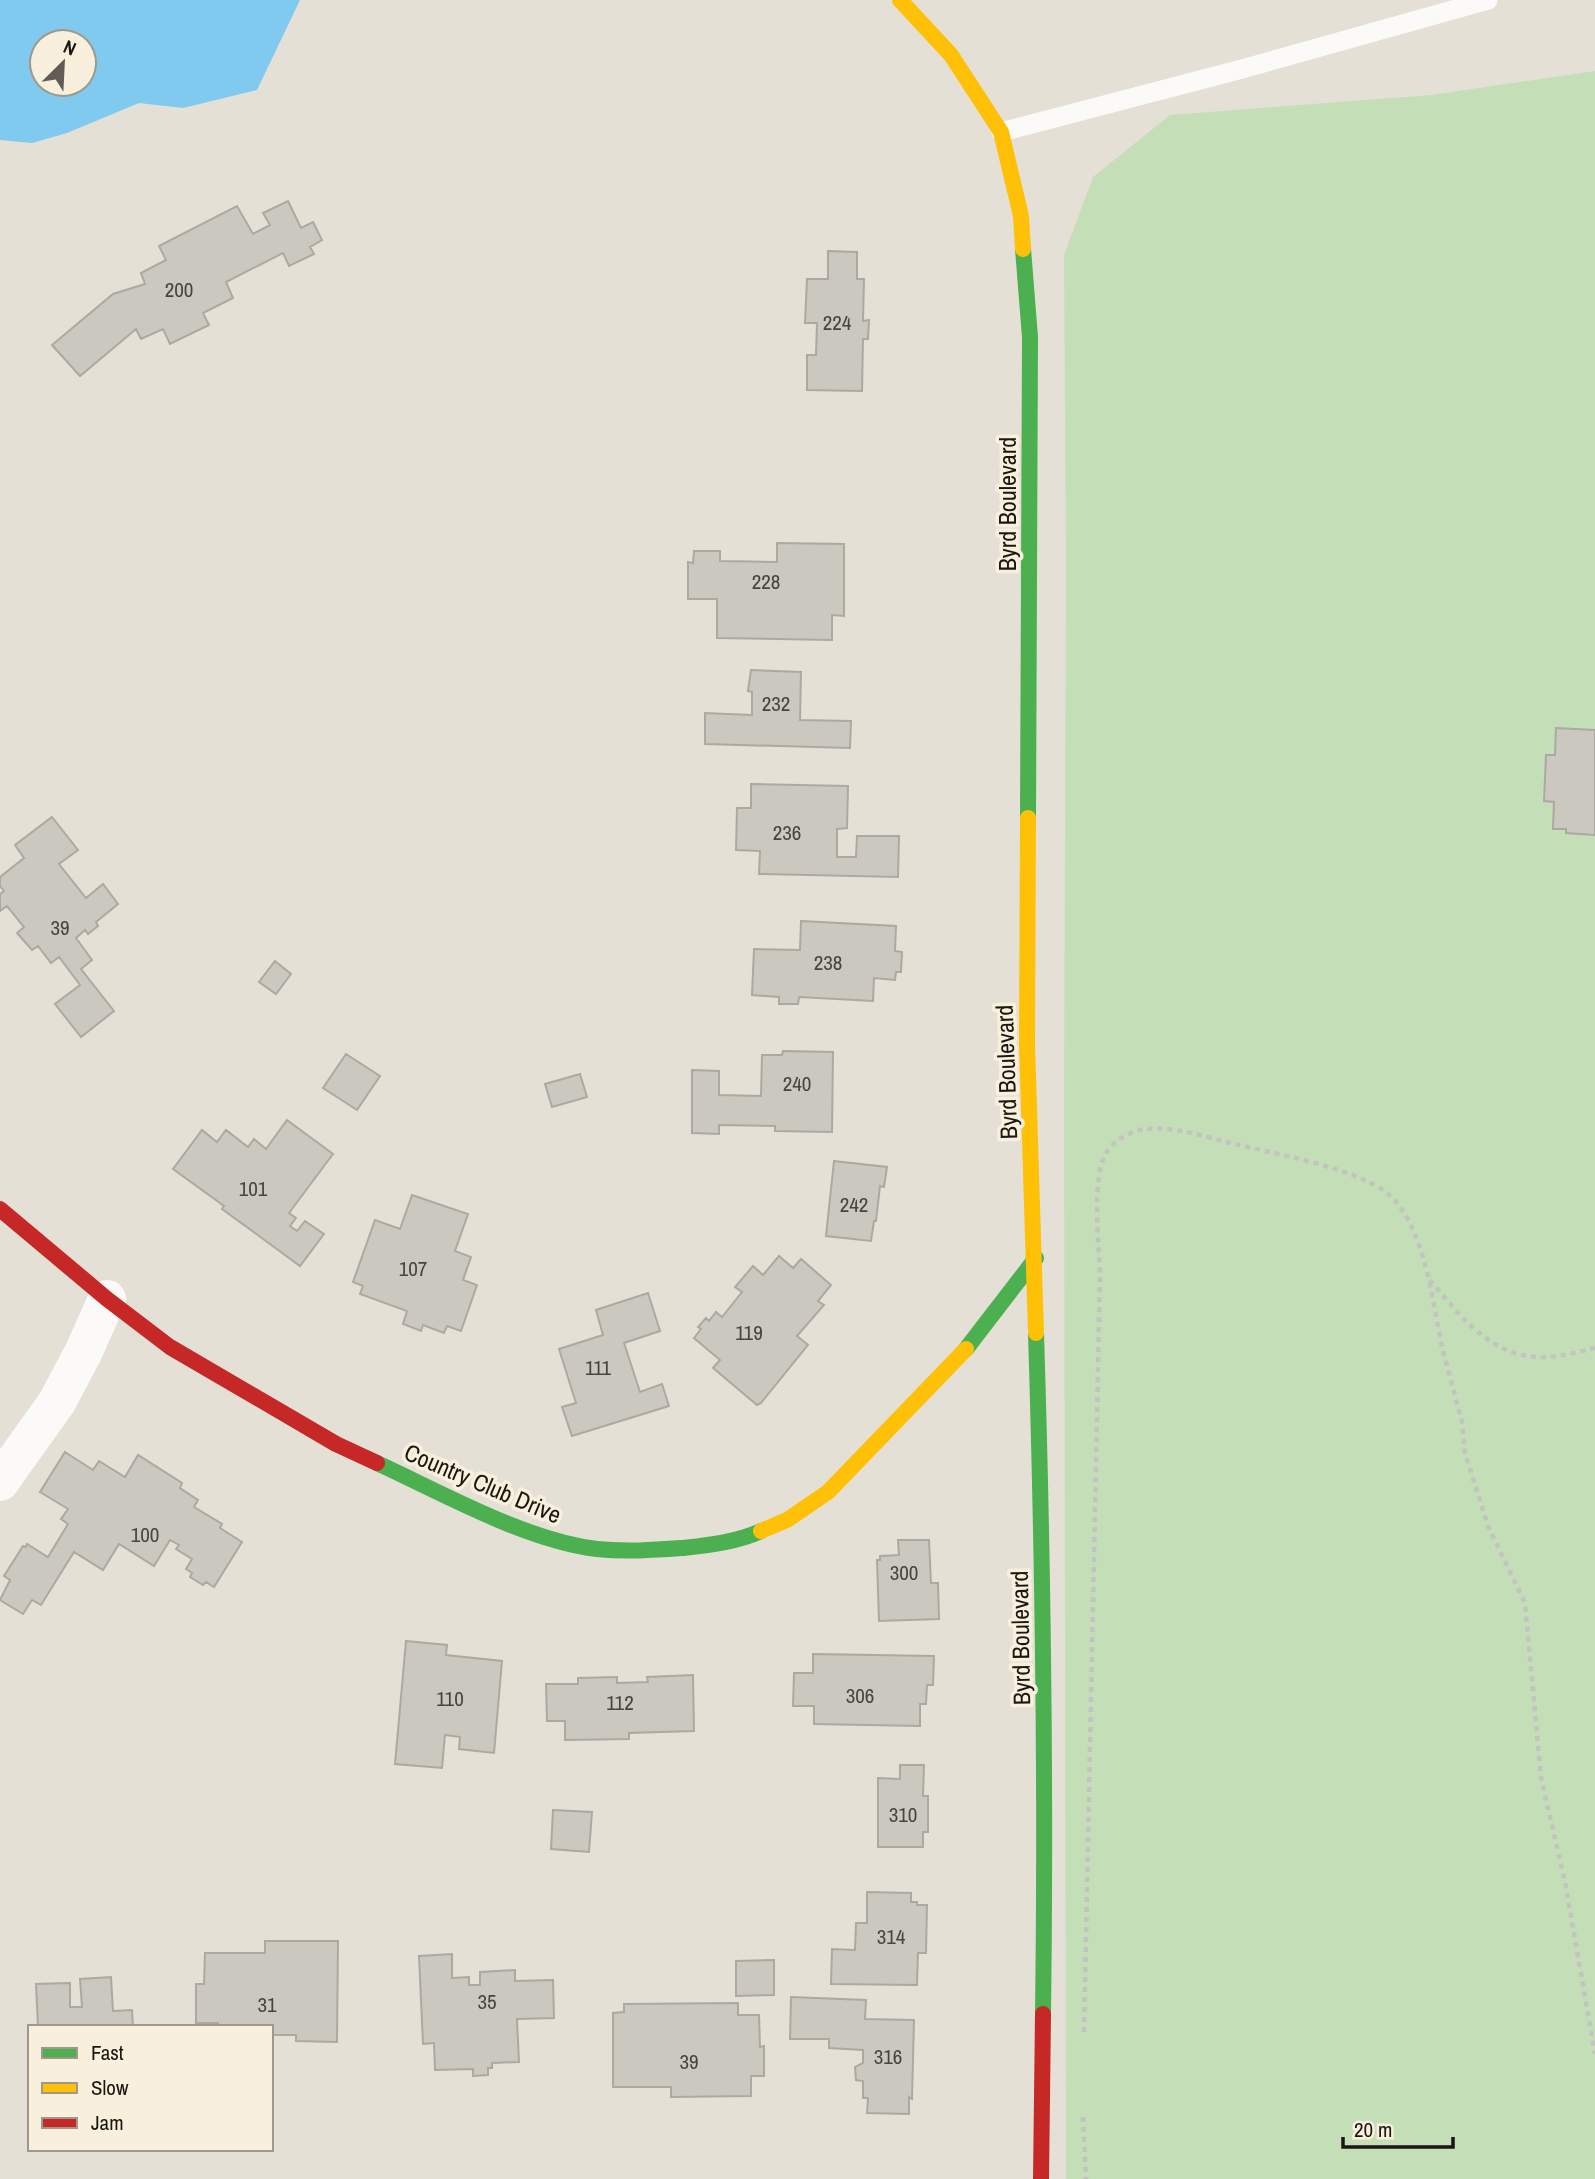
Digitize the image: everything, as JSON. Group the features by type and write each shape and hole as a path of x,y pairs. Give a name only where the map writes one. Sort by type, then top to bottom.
{"street":[{"name":"Byrd Boulevard","path":"900,0 951,55 1001,132 1021,216 1030,337 1027,1044 1036,1258 1045,1856 1041,2179"},
{"name":"Country Club Drive","path":"0,1209 107,1299 170,1347 336,1444 485,1513 547,1538 596,1549 643,1550 747,1538 787,1520 828,1492 963,1354 1036,1258"},
{"path":"0,1482 57,1402 107,1299"}],"lane":[{"path":"1001,132 1242,69 1488,0"}],"path":[{"path":"1084,2035 1100,1275 1099,1171 1106,1152 1121,1138 1143,1129 1169,1129 1352,1175 1384,1191 1403,1210 1423,1256 1429,1279 1442,1347 1462,1422 1465,1453 1478,1499 1525,1603 1541,1778 1565,1882 1595,2054"},
{"path":"1429,1279 1479,1335 1500,1348 1522,1356 1555,1357 1595,1348"},
{"path":"1083,2115 1086,2179"}],"green space":[{"path":"1595,71 1595,2179 1066,2179 1064,255 1093,177 1170,115 1431,95"}],"water":[{"path":"0,0 300,0 257,90 183,108 139,103 67,133 32,143 0,140"}],"building":[{"path":"288,201 301,228 313,222 322,240 310,247 314,254 289,266 283,253 226,282 233,298 203,313 209,325 170,344 163,329 141,339 136,329 80,376 52,345 113,294 145,284 141,273 166,260 159,246 237,206 253,234 270,225 263,213"},
{"path":"828,251 857,252 857,279 864,279 863,321 869,320 868,339 863,339 862,391 807,390 807,355 816,355 817,323 805,323 807,279 828,279"},
{"path":"777,543 844,544 844,616 832,615 832,640 717,638 717,599 688,599 688,562 693,563 694,551 720,551 720,561 777,562"},
{"path":"751,670 801,672 800,720 851,721 850,748 705,744 705,713 752,715 752,692 748,691"},
{"path":"1556,728 1595,730 1595,835 1566,833 1566,829 1553,829 1554,802 1544,801 1546,755 1555,755"},
{"path":"751,784 848,786 847,828 837,829 837,857 856,857 857,836 899,836 898,877 759,874 760,851 736,850 737,808 751,808"},
{"path":"52,817 78,850 59,864 86,898 103,884 118,904 96,922 98,926 88,934 85,930 76,938 92,960 81,969 114,1011 81,1037 55,1004 80,985 59,957 51,963 38,946 32,950 17,933 24,927 7,906 0,911 0,894 4,891 0,886 0,877 24,858 15,845"},
{"path":"801,921 896,926 895,951 902,952 901,972 896,972 895,980 874,978 873,1001 799,997 798,1004 779,1004 779,997 752,995 754,949 800,950"},
{"path":"275,961 291,974 276,994 259,982"},
{"path":"783,1051 833,1052 832,1132 775,1131 775,1126 719,1125 719,1134 692,1133 692,1070 719,1071 719,1095 761,1096 762,1055 782,1055"},
{"path":"346,1054 380,1076 357,1110 323,1088"},
{"path":"580,1074 587,1097 552,1107 545,1084"},
{"path":"287,1120 333,1154 289,1213 296,1218 290,1226 297,1231 305,1221 324,1234 300,1266 173,1169 202,1130 217,1142 226,1130 248,1147 254,1139 266,1149"},
{"path":"834,1161 887,1167 884,1187 880,1186 871,1241 826,1236"},
{"path":"412,1195 468,1214 455,1251 471,1257 463,1280 477,1285 461,1331 447,1326 444,1333 423,1325 421,1331 403,1324 407,1311 360,1294 363,1286 353,1282 375,1220 400,1229"},
{"path":"779,1256 793,1268 801,1259 831,1285 818,1301 824,1305 797,1336 808,1345 757,1405 713,1368 720,1360 694,1338 701,1329 698,1327 706,1318 709,1321 716,1312 722,1317 742,1292 735,1287 753,1266 763,1275"},
{"path":"648,1293 660,1331 624,1343 640,1392 662,1384 669,1406 572,1436 562,1407 576,1403 559,1349 603,1335 596,1310"},
{"path":"65,1452 93,1470 99,1461 125,1477 138,1455 182,1483 180,1488 198,1500 194,1507 222,1524 220,1528 242,1542 214,1587 206,1582 203,1585 190,1577 192,1573 186,1569 192,1559 176,1549 179,1545 170,1540 154,1566 119,1544 103,1570 74,1552 41,1605 32,1600 23,1614 0,1600 10,1580 4,1576 23,1546 26,1547 27,1544 48,1557 68,1524 61,1519 68,1509 40,1492"},
{"path":"898,1540 929,1540 931,1583 938,1583 939,1619 879,1621 877,1560 880,1560 880,1556 899,1555"},
{"path":"406,1641 447,1645 446,1655 502,1661 494,1753 459,1749 460,1737 445,1735 442,1768 395,1764"},
{"path":"813,1654 934,1656 933,1685 927,1685 926,1704 920,1704 920,1726 814,1724 814,1706 793,1706 794,1673 813,1673"},
{"path":"693,1675 694,1731 629,1733 629,1739 565,1740 565,1721 547,1721 546,1684 578,1684 578,1678 617,1677 617,1683 648,1682 647,1677"},
{"path":"900,1765 924,1765 923,1796 928,1796 928,1832 923,1832 923,1847 878,1847 878,1778 900,1779"},
{"path":"553,1810 592,1812 589,1852 551,1849"},
{"path":"867,1892 911,1893 911,1902 927,1905 926,1953 918,1953 917,1985 831,1984 832,1949 855,1950 856,1923 867,1923"},
{"path":"265,1941 338,1941 337,2042 296,2041 296,2035 273,2035 273,2025 196,2023 196,1984 204,1984 205,1953 265,1953"},
{"path":"452,1954 452,1978 469,1977 469,1985 480,1985 480,1972 515,1970 515,1981 553,1980 554,2018 517,2019 519,2062 492,2063 492,2068 488,2068 488,2075 473,2076 473,2069 435,2070 434,2043 423,2044 419,1956"},
{"path":"774,1960 774,1995 736,1996 736,1961"},
{"path":"111,1977 113,2011 132,2010 133,2025 38,2025 36,1984 70,1983 70,2007 82,2007 80,1979"},
{"path":"791,1997 866,2000 865,2019 914,2020 912,2099 909,2097 909,2114 867,2113 868,2098 863,2098 863,2081 856,2080 855,2067 863,2063 863,2050 829,2048 829,2039 790,2039"},
{"path":"738,2003 738,2015 759,2015 760,2047 764,2046 764,2076 751,2076 751,2096 671,2097 671,2087 613,2087 613,2013 624,2012 624,2004"}],"traffic: fast":[{"path":"1023,249 1030,337 1028,818"},
{"path":"966,1349 1036,1258"},
{"path":"1036,1333 1043,1674 1043,2014"},
{"path":"377,1463 514,1526 570,1544 597,1549 629,1551 683,1548 733,1540 761,1531"}],"traffic: slow":[{"path":"900,0 951,55 1001,132 1021,216 1023,249"},
{"path":"1028,818 1027,1044 1036,1333"},
{"path":"761,1531 787,1520 828,1492 966,1349"}],"traffic: jam":[{"path":"0,1209 107,1299 170,1347 336,1444 377,1463"},
{"path":"1041,2179 1043,2014"}]}
